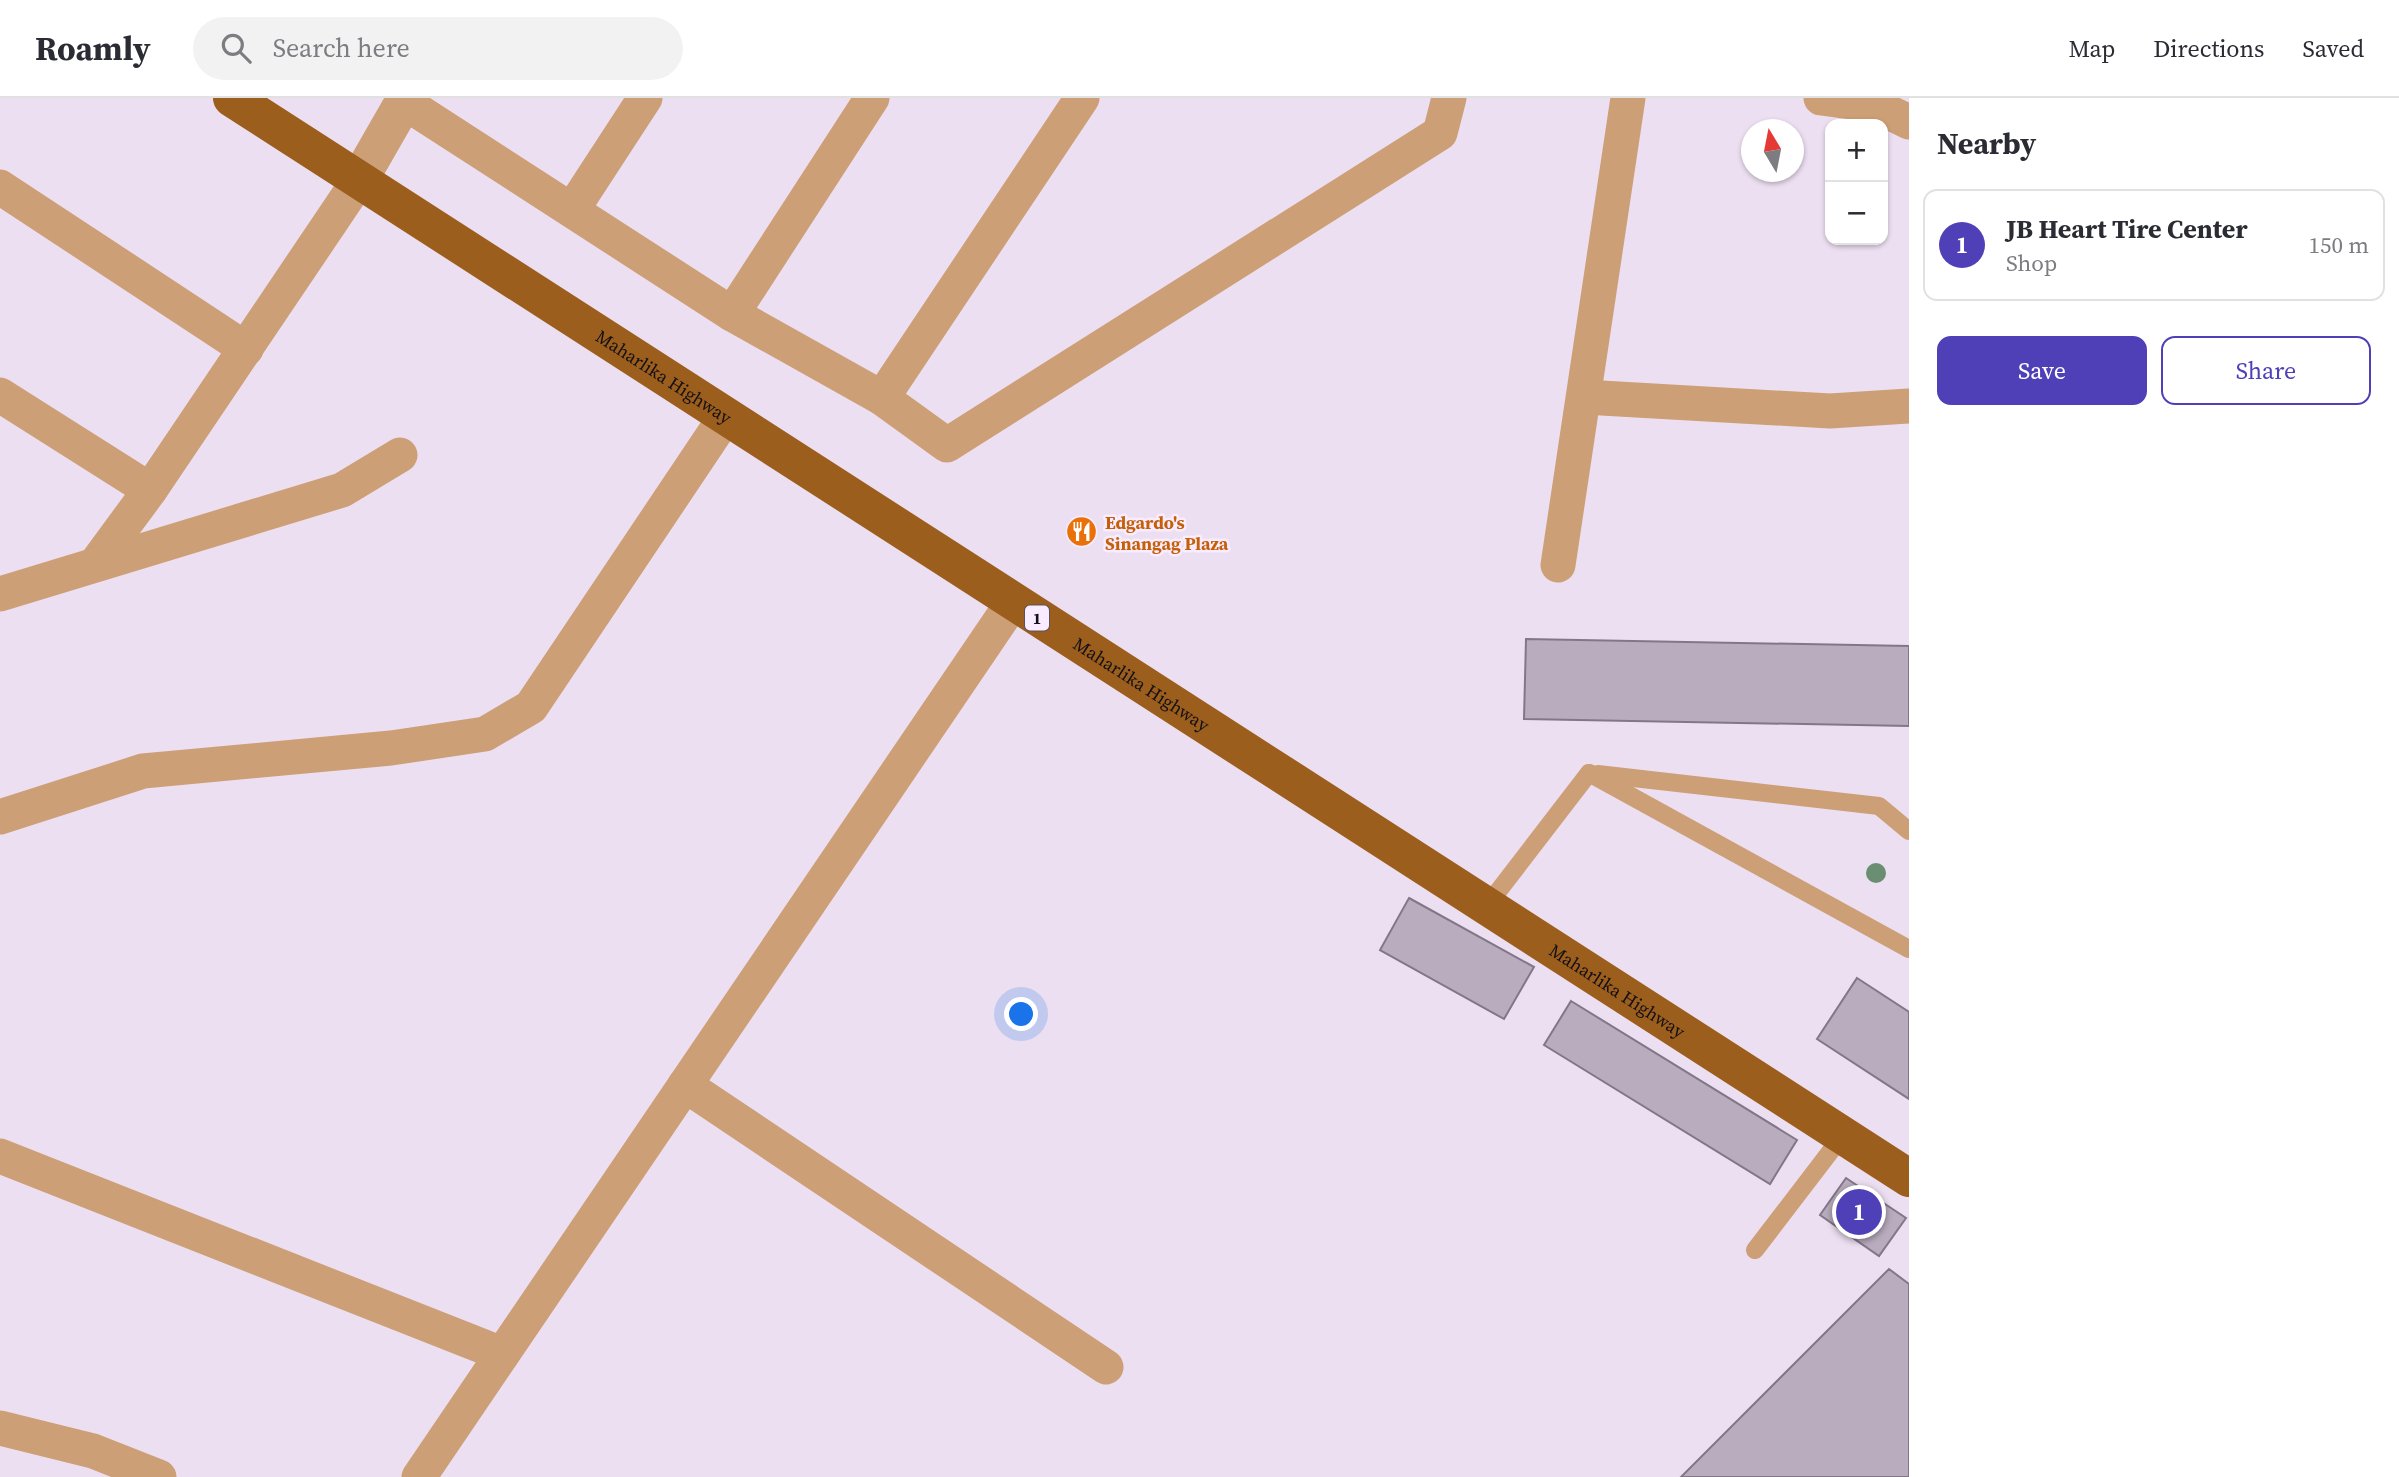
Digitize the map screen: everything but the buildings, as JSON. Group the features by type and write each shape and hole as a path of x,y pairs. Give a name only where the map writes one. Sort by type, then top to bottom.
{"highway":[{"name":"Maharlika Highway","path":"232,98 1909,1178"}],"street":[{"path":"572,209 645,98"},
{"path":"732,314 872,98"},
{"path":"882,398 1082,98"},
{"path":"97,562 150,490 359,180 405,100 732,314 882,398 947,445 1440,133 1449,98"},
{"path":"1558,565 1628,98"},
{"path":"1821,98 1874,105 1909,122"},
{"path":"0,187 246,349"},
{"path":"0,395 150,490"},
{"path":"1584,397 1830,411 1909,406"},
{"path":"0,817 143,771 391,748 485,734 531,707 726,416"},
{"path":"0,594 97,562 342,490 400,455"},
{"path":"419,1477 1013,602"},
{"path":"685,1084 1106,1367"},
{"path":"0,1156 502,1354"},
{"path":"0,1428 93,1451 159,1477"}],"lane":[{"path":"1486,907 1589,774"},
{"path":"1589,774 1879,806 1909,831"},
{"path":"1589,774 1909,949"},
{"path":"1755,1250 1843,1135"}],"place":[{"name":"Edgardo's Sinangag Plaza","path":"1082,532"},
{"name":"JB Heart Tire Center","path":"1859,1212"}]}
